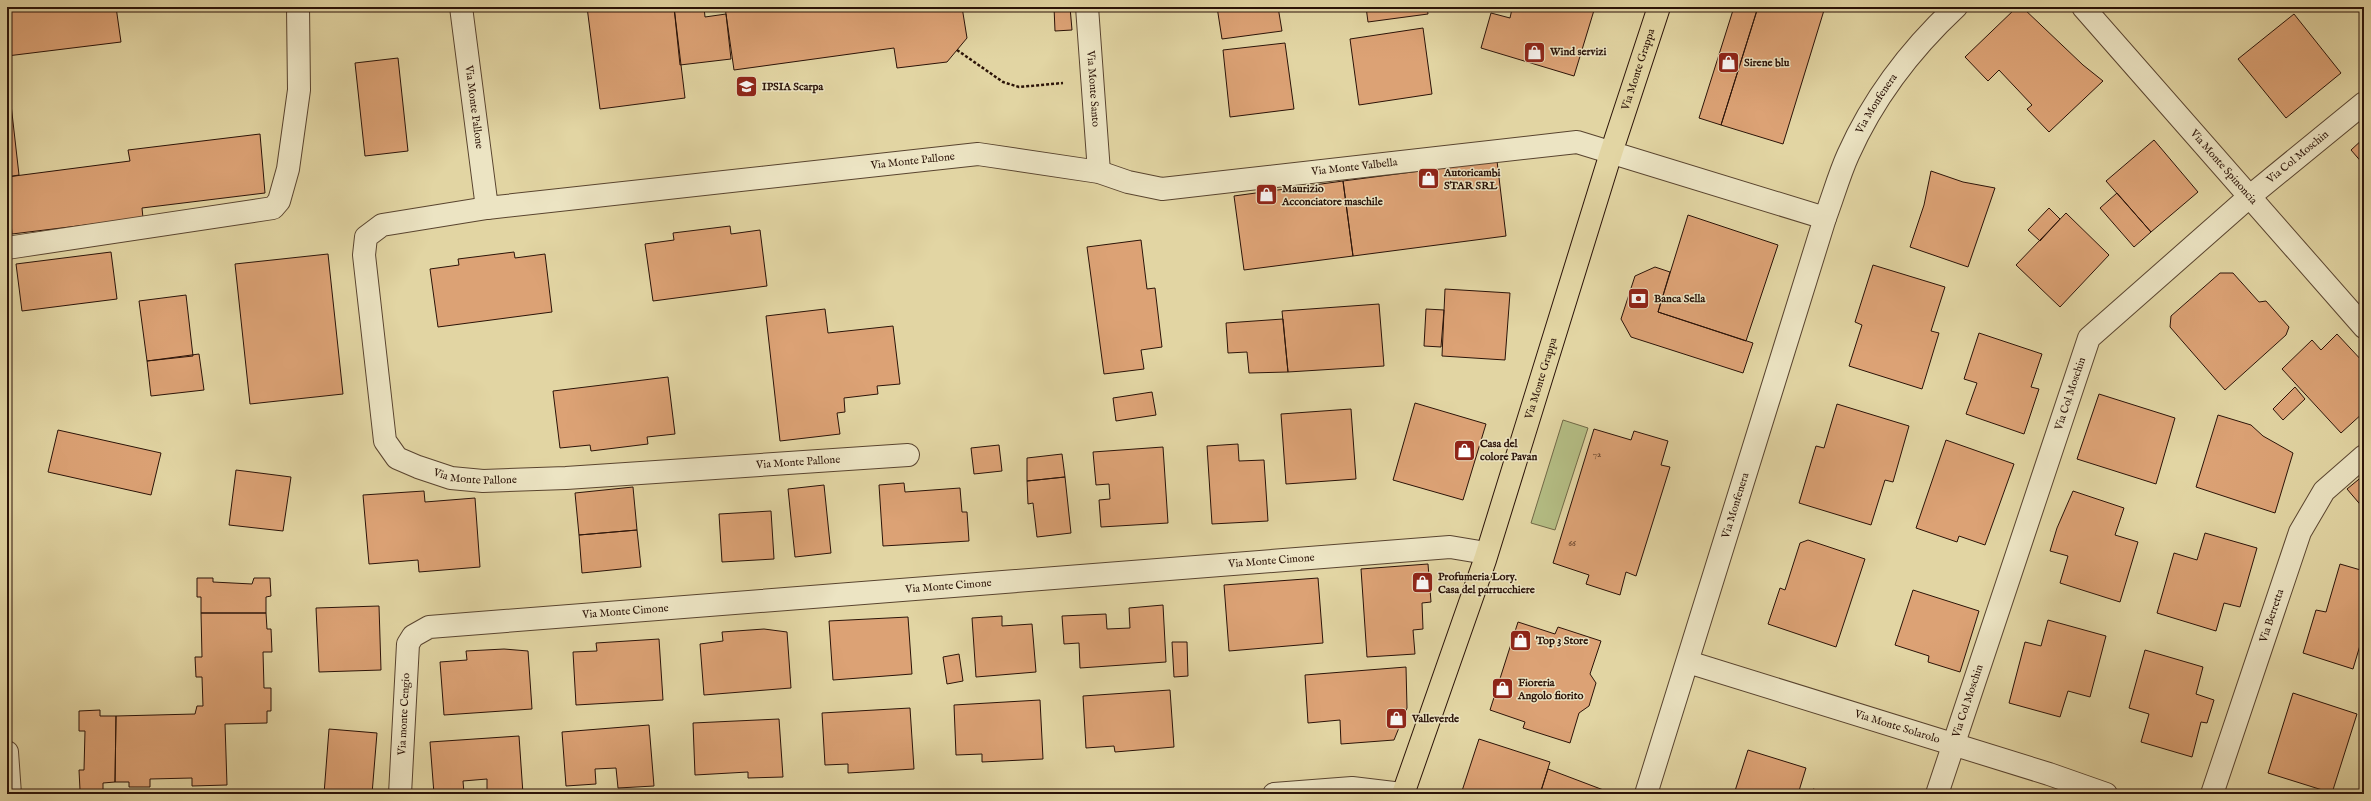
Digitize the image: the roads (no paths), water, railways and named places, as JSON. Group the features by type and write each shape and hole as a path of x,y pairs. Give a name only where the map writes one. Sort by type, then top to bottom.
{"main road":[{"name":"Via Monte Grappa","path":"1403,794 1486,553 1611,153 1659,7"}],"street":[{"path":"7,248 273,208 279,201 285,183 299,90 298,7"},
{"name":"Via Monte Pallone","path":"461,7 487,208"},
{"name":"Via Monte Santo","path":"1087,7 1091,80 1099,172"},
{"name":"Via Monfenera","path":"1646,794 1825,218 1848,155 1883,93 1911,54 1956,7"},
{"name":"Via Monte Spinoncia","path":"2083,7 2364,327"},
{"name":"Via Col Moschin","path":"1937,794 1955,744 2088,338 2249,196 2364,103"},
{"name":"Via Monte Valbella","path":"1099,172 1128,182 1162,189 1577,142 1611,153"},
{"path":"1611,153 1825,218"},
{"name":"Via Monte Pallone","path":"908,455 566,478 483,481 451,478 397,458 385,441 364,255 366,237 382,225 487,208 978,154 1099,172"},
{"name":"Via Berretta","path":"2212,794 2300,532 2324,492 2364,456"},
{"name":"Via Monte Cimone","path":"413,636 429,627 1450,547 1486,553"},
{"name":"Via monte Cengio","path":"400,794 408,644 413,636"},
{"name":"Via Monte Solarolo","path":"1688,662 1955,744 2106,794"},
{"path":"7,752 10,794"},
{"path":"1274,794 1352,788 1403,794"}],"place":[{"name":"Wind servizi","path":"1535,52"},
{"name":"Sirene blu","path":"1729,63"},
{"name":"IPSIA Scarpa","path":"746,87"},
{"name":"Autoricambi STAR SRL","path":"1428,179"},
{"name":"Maurizio Acconciatore maschile","path":"1267,195"},
{"name":"Banca Sella","path":"1638,299"},
{"name":"Casa del colore Pavan","path":"1464,450"},
{"name":"Profumeria Lory. Casa del parrucchiere","path":"1422,583"},
{"name":"Top 3 Store","path":"1520,641"},
{"name":"Fioreria Angolo fiorito","path":"1503,689"},
{"name":"Valleverde","path":"1397,719"}]}
